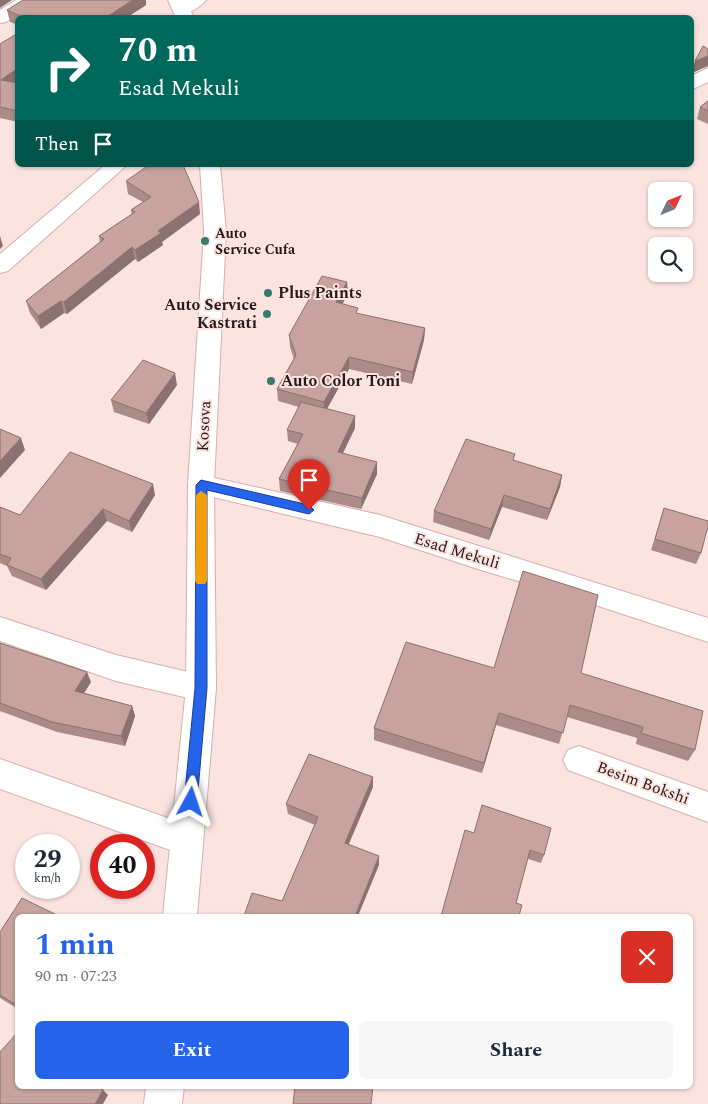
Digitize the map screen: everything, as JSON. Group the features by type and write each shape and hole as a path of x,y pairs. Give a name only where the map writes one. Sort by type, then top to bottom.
{"street":[{"path":"0,18 28,0"},
{"path":"181,9 197,0"},
{"path":"694,82 708,74"},
{"path":"0,266 115,167"},
{"name":"Kosova","path":"180,914 201,688 201,485 215,231 210,167"},
{"name":"Esad Mekuli","path":"201,485 380,526 481,559 571,584 708,630"},
{"path":"0,629 116,668 201,688"},
{"name":"Besim Bokshi","path":"579,760 708,807"},
{"path":"0,774 187,840"},
{"path":"164,1104 165,1089"}],"building":[{"path":"23,0 133,0 110,15 18,15 7,10"},
{"path":"15,35 15,70 1,80 15,82 15,110 0,107 0,44"},
{"path":"703,46 708,49 708,56 695,61"},
{"path":"708,101 708,111 700,107"},
{"path":"146,167 184,167 199,202 158,231 161,233 135,250 132,247 64,302 61,301 38,316 26,301 104,239 99,236 135,212 131,210 151,197 126,181"},
{"path":"322,276 347,282 336,302 358,308 356,313 425,328 413,372 349,357 324,402 277,389 296,355 289,335"},
{"path":"143,360 175,373 146,413 111,400"},
{"path":"301,402 355,416 338,452 377,462 362,498 279,479 303,434 287,430"},
{"path":"0,429 21,438 0,461"},
{"path":"466,439 515,454 513,460 562,475 550,509 504,495 491,529 434,511"},
{"path":"70,452 153,484 129,521 103,509 41,579 7,565 11,558 0,554 0,507 20,515"},
{"path":"664,508 708,521 701,553 655,539"},
{"path":"523,571 598,595 581,673 703,711 695,750 641,733 643,727 570,705 563,733 499,713 484,763 374,728 406,642 494,668"},
{"path":"0,643 87,672 75,691 132,706 121,736 52,722 0,703"},
{"path":"309,754 373,777 345,843 379,856 356,914 245,914 252,893 282,901 318,817 286,804"},
{"path":"482,805 551,828 544,855 530,850 516,903 522,905 520,914 442,914 465,830 474,833"},
{"path":"21,899 24,899 55,914 15,914 15,1004 0,995 0,932"},
{"path":"15,1035 15,1089 103,1090 95,1104 0,1104 0,1052"},
{"path":"295,1089 373,1089 371,1104 293,1104"}],"slow traffic":[{"path":"201,495 201,581"}],"place":[{"name":"Auto Service Cufa","path":"205,241"},
{"name":"Plus Paints","path":"268,293"},
{"name":"Auto Service Kastrati","path":"267,314"},
{"name":"Auto Color Toni","path":"271,381"}],"route":[{"path":"191,802 201,688 201,485 309,510"}]}
